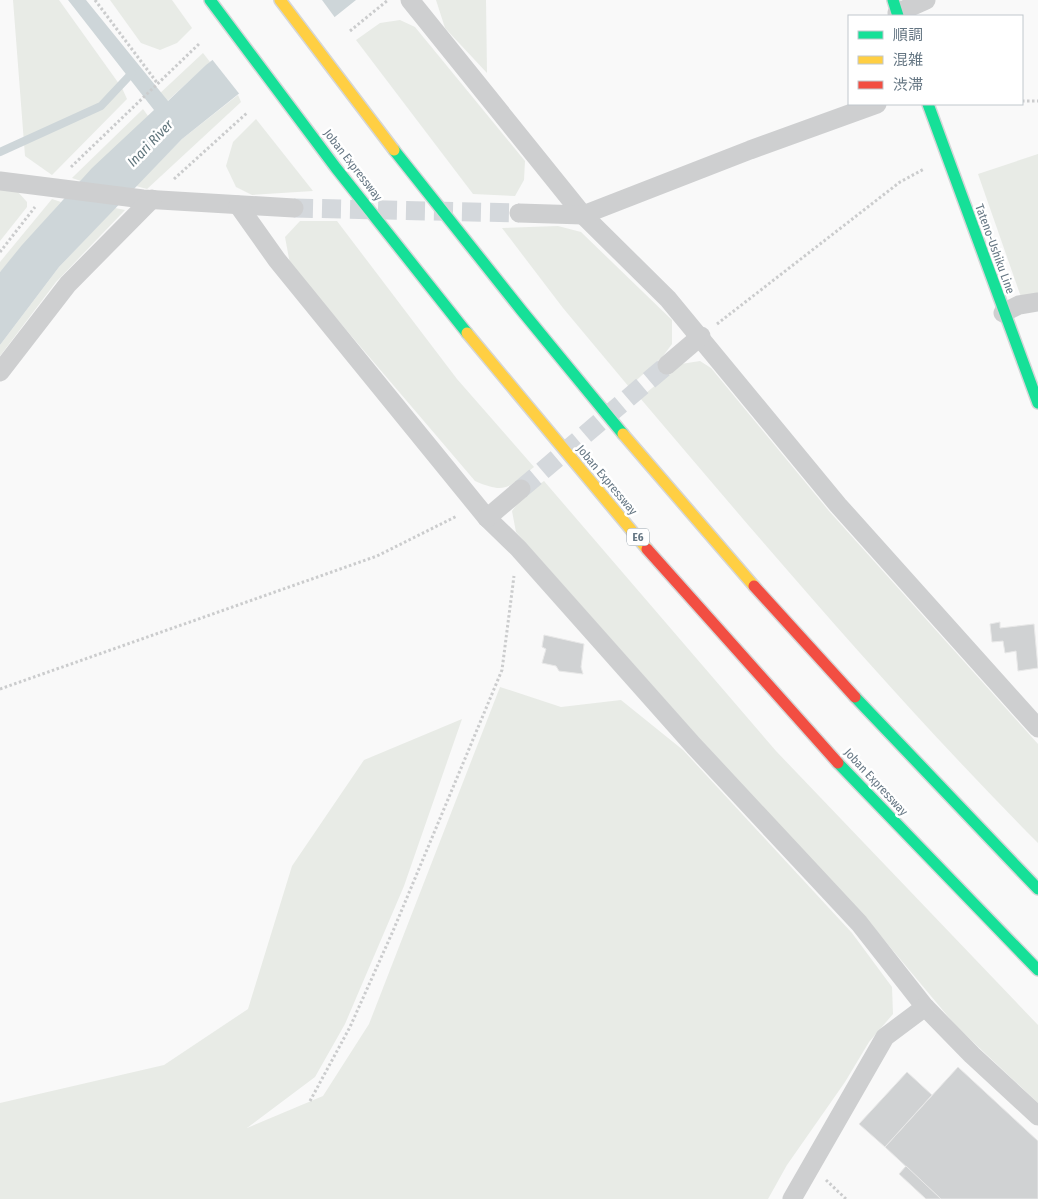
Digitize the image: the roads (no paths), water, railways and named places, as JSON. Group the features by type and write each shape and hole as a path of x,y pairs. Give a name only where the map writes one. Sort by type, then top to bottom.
{"main road":[{"name":"Joban Expressway","path":"210,0 268,79 431,288 581,472 739,655 926,856 1038,970"},
{"path":"280,0 472,249 621,430 776,610 1038,889"},
{"name":"Tateno-Ushiku Line","path":"928,105 1038,403"}],"street":[{"path":"410,0 583,215 668,299 838,505 1038,728"},
{"path":"896,10 926,0"},
{"path":"519,213 583,215 750,150 874,105"},
{"path":"0,181 143,198 294,208"},
{"path":"0,372 68,284 143,198"},
{"path":"238,205 277,260 482,512 518,548 694,746 859,923 925,1007 972,1055 1038,1116"},
{"path":"1004,312 1019,305 1038,302"},
{"path":"667,365 700,336"},
{"path":"482,512 521,489"},
{"path":"792,1199 885,1037 925,1007"}],"water":[{"name":"Inari River","path":"68,0 86,0 168,101 206,65 289,0 356,0 182,139 59,267 0,345 0,272 92,168 154,110"}],"waterway":[{"path":"0,152 101,106 132,73"}],"tunnel":[{"path":"294,208 519,213"},
{"path":"521,489 667,365"}]}
